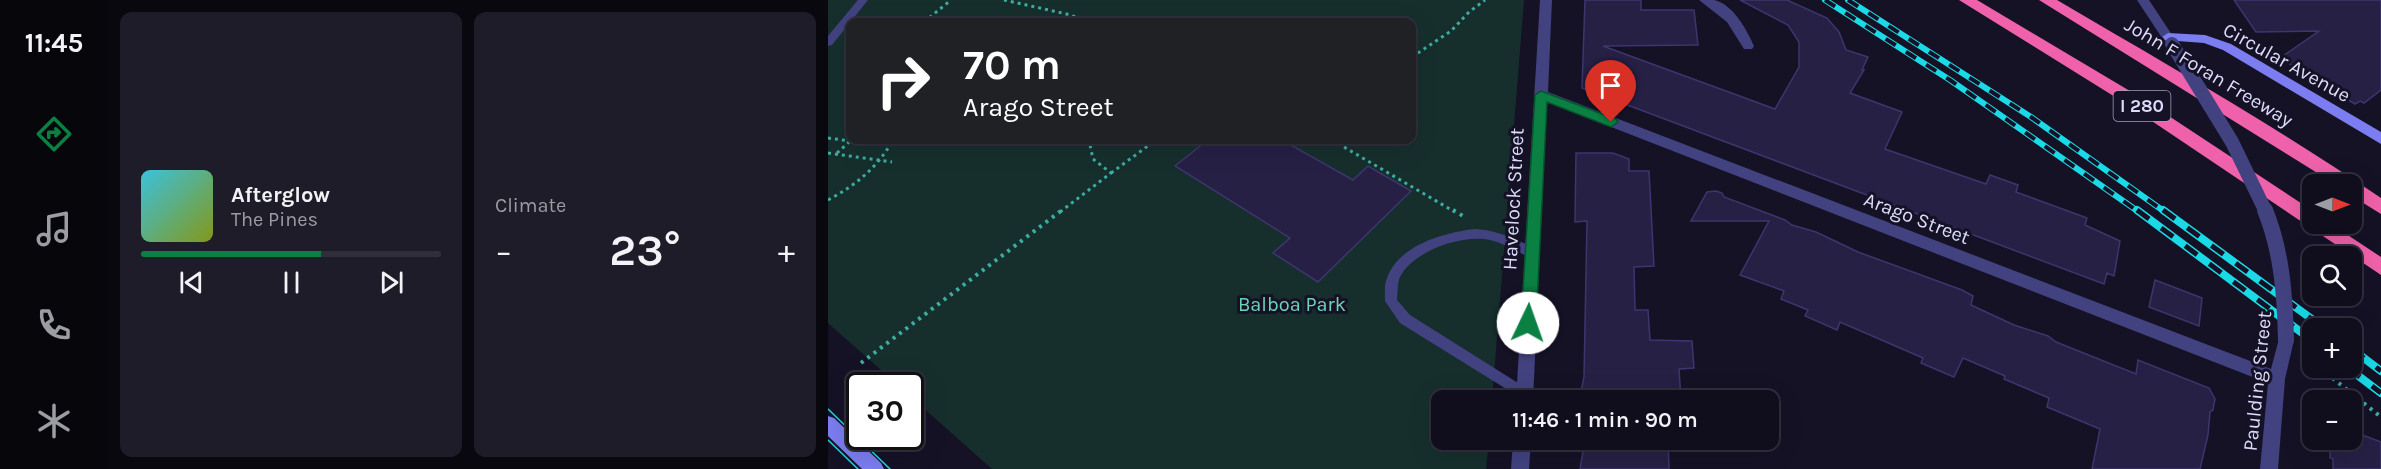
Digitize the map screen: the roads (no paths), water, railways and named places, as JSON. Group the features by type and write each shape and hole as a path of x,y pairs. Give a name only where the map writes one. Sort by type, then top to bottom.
{"highway":[{"name":"I 280","path":"1966,0 2124,95 2302,213"},
{"name":"John F Foran Freeway","path":"2046,0 2195,88 2332,174"},
{"path":"2362,194 2381,207"},
{"path":"2333,234 2381,267"}],"street":[{"name":"Havelock Street","path":"1524,390 1546,0"},
{"path":"1705,0 1733,19 1743,33 1748,46"},
{"name":"Paulding Street","path":"2143,0 2170,40 2245,167 2264,204 2279,255 2283,277 2286,340 2277,379 2269,469"},
{"name":"Circular Avenue","path":"2170,40 2205,39 2227,47 2381,139"},
{"name":"Arago Street","path":"1541,95 2277,379"},
{"path":"828,424 875,469"},
{"path":"1520,469 1521,450"}],"lane":[{"path":"848,18 863,0"},
{"path":"828,43 846,21"},
{"path":"1513,390 1404,319 1391,301 1393,278 1406,261 1422,249 1466,234 1501,237 1533,253"}],"tram line":[{"path":"828,409 890,469"},
{"path":"828,440 858,469"}],"railway":[{"path":"1825,0 1950,80 2139,212"},
{"path":"1848,0 2031,117 2165,212"},
{"path":"2137,210 2302,333"},
{"path":"2163,210 2310,318"},
{"path":"2362,357 2381,371"},
{"path":"2361,378 2381,393"}],"park label":[{"name":"Balboa Park","path":"1292,304"}]}
